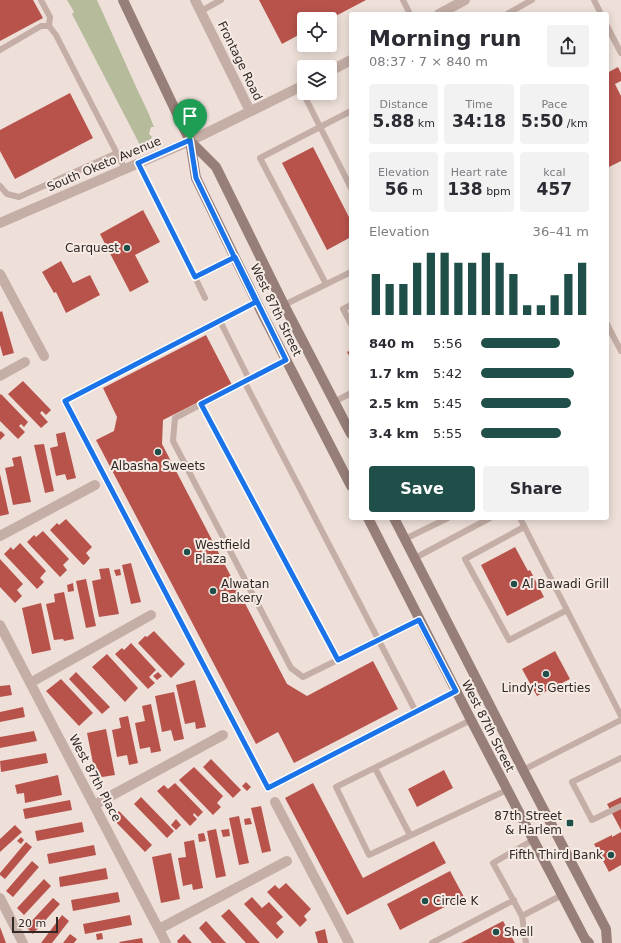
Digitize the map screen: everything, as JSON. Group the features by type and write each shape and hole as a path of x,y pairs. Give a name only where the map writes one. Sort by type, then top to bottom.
{"main road":[{"name":"West 87th Street","path":"123,0 190,140 196,178 256,302 349,482"},
{"name":"West 87th Street","path":"190,140 216,167 284,305 349,430"},
{"name":"West 87th Street","path":"369,520 506,790 585,939 589,943"},
{"name":"West 87th Street","path":"395,520 606,929 607,943"}],"street":[{"name":"Frontage Road","path":"195,0 250,111"},
{"path":"443,12 465,0"},
{"path":"337,67 349,61"},
{"name":"South Oketo Avenue","path":"0,223 190,140 297,88"},
{"path":"0,274 44,356"},
{"path":"0,376 25,362"},
{"path":"0,536 95,485"},
{"path":"30,683 151,614"},
{"name":"West 87th Place","path":"0,625 166,943"},
{"path":"94,805 223,735"},
{"path":"275,802 349,943"},
{"path":"159,929 286,861"},
{"path":"0,898 23,943"}],"lane":[{"path":"41,0 50,17 49,26 56,35 125,169"},
{"path":"201,10 221,0"},
{"path":"403,0 409,12"},
{"path":"511,12 532,0"},
{"path":"594,0 600,12"},
{"path":"0,50 41,26 49,26"},
{"path":"609,30 621,53"},
{"path":"308,100 320,128 349,184"},
{"path":"326,284 260,158 349,112"},
{"path":"0,186 7,194 19,197 117,153"},
{"path":"138,163 205,298"},
{"path":"195,277 235,257"},
{"path":"284,305 349,273"},
{"path":"256,302 65,401 268,788 456,691"},
{"path":"349,306 343,308 349,320"},
{"path":"220,321 247,380 416,712"},
{"path":"609,328 621,351"},
{"path":"286,360 175,418 173,441 291,668 303,677 419,620"},
{"path":"334,402 349,394"},
{"path":"201,404 338,660"},
{"path":"405,539 444,520"},
{"path":"415,558 486,520"},
{"path":"521,520 621,716"},
{"path":"524,527 464,559 509,640 567,610"},
{"path":"470,720 336,787 369,854 506,790"},
{"path":"523,770 621,720"},
{"path":"621,758 572,782 592,820 621,806"},
{"path":"375,768 410,835"},
{"path":"526,943 522,916 493,862 533,840"},
{"path":"522,916 562,895"},
{"path":"432,943 514,900"}],"green space":[{"path":"67,0 97,0 154,127 151,127 149,134 152,137 148,144 141,147 72,14 74,12"}],"building":[{"path":"0,0 33,0 43,18 0,41"},
{"path":"259,0 366,0 337,15 337,12 297,12 297,36 282,44"},
{"path":"618,67 621,73 621,81 615,84 621,96 621,161 609,167 609,72"},
{"path":"70,93 93,138 15,179 0,151 0,130"},
{"path":"313,147 349,217 349,238 327,250 282,163"},
{"name":"Carquest","path":"143,210 160,242 135,255 149,282 130,292 100,234"},
{"path":"61,261 73,283 90,275 100,295 66,313 56,292 54,293 42,272"},
{"path":"2,311 14,353 3,356 0,345 0,312"},
{"name":"Westfield Plaza","path":"206,335 232,385 163,420 162,444 287,684 307,696 373,661 398,709 294,763 278,732 256,744 96,440 114,431 117,417 103,388"},
{"path":"23,381 51,410 46,415 42,411 40,413 48,422 41,428 8,394"},
{"path":"1,394 28,422 24,427 21,424 19,426 25,432 18,439 0,421"},
{"path":"1,431 5,435 0,440 0,432"},
{"path":"65,432 76,478 67,480 65,474 56,476 50,448 58,446 56,434"},
{"path":"44,444 54,491 45,493 34,445"},
{"path":"21,456 31,502 13,505 5,468 14,466 12,458"},
{"path":"0,474 9,514 0,516"},
{"path":"66,519 92,547 86,553 90,558 83,565 50,530 57,523 59,525"},
{"path":"43,531 69,559 63,565 67,570 60,577 27,542 34,535 36,537"},
{"path":"20,543 46,571 40,578 44,582 37,589 4,554 11,547 13,550"},
{"name":"Al Bawadi Grill","path":"515,547 528,571 530,570 544,597 507,616 481,565"},
{"path":"0,559 23,584 17,590 22,596 15,603 0,587"},
{"path":"131,563 141,602 131,604 122,565"},
{"path":"109,568 119,614 99,617 92,581 101,579 99,569"},
{"path":"120,569 121,575 116,576 114,570"},
{"path":"86,579 96,626 86,628 76,581"},
{"path":"73,583 74,591 68,592 67,585"},
{"path":"64,592 74,639 64,641 63,639 54,640 46,604 55,602 54,594"},
{"path":"41,603 51,650 32,654 22,608"},
{"path":"154,631 185,664 171,678 138,643 145,636 147,637"},
{"path":"131,643 156,670 149,677 155,683 148,689 115,654 122,648 124,650"},
{"name":"Lindy's Gerties","path":"555,651 570,679 537,696 522,669"},
{"path":"107,654 138,688 125,702 92,667"},
{"path":"76,672 110,707 102,714 69,679"},
{"path":"158,672 162,676 157,680 153,676"},
{"path":"61,679 93,713 79,726 46,691"},
{"path":"195,680 206,727 196,729 195,722 185,724 176,685"},
{"path":"10,685 12,695 0,697 0,686"},
{"path":"174,692 184,739 174,741 171,730 162,732 155,696"},
{"path":"151,704 161,751 151,753 150,747 140,749 135,723 145,721 142,706"},
{"path":"23,707 25,717 0,722 0,712"},
{"path":"128,716 138,763 129,765 127,755 117,757 112,730 121,728 119,718"},
{"path":"106,729 115,775 96,778 87,733"},
{"path":"34,731 37,741 0,748 0,737"},
{"path":"46,753 48,763 1,772 0,761"},
{"path":"211,759 241,790 233,798 203,767"},
{"path":"194,767 223,796 217,803 221,807 213,815 179,780"},
{"path":"444,770 453,788 417,807 408,789"},
{"path":"58,775 62,795 25,803 24,793 17,794 15,785"},
{"path":"246,782 251,787 247,791 242,786"},
{"path":"175,783 203,812 198,817 194,813 193,815 197,819 190,826 157,791 164,785 168,789"},
{"path":"313,783 363,878 434,841 446,863 347,915 285,798"},
{"path":"141,797 174,831 167,838 134,804"},
{"path":"621,797 621,830 607,804"},
{"path":"70,800 72,810 25,819 23,809"},
{"path":"261,806 271,851 262,853 251,808"},
{"path":"119,811 152,845 145,852 112,818"},
{"path":"239,816 249,863 239,865 229,818"},
{"path":"250,818 252,824 245,825 244,819"},
{"path":"176,819 181,825 176,830 171,825"},
{"path":"82,822 84,832 37,841 35,831"},
{"path":"15,825 22,832 0,852 0,839"},
{"path":"216,829 226,876 216,878 207,831"},
{"path":"229,829 230,836 223,837 221,830"},
{"name":"Fifth Third Bank","path":"621,832 621,865 609,872 594,844"},
{"path":"204,833 206,841 199,842 198,834"},
{"path":"21,837 24,840 21,844 17,841"},
{"path":"194,840 203,888 193,890 192,884 183,886 178,858 186,857 184,842"},
{"path":"26,842 32,847 5,879 0,875 0,873"},
{"path":"94,845 96,855 49,864 47,854"},
{"path":"171,853 180,899 161,903 152,857"},
{"path":"32,861 39,867 13,897 6,891"},
{"path":"106,868 108,879 60,887 59,877"},
{"name":"Circle K","path":"450,871 464,897 400,930 387,904"},
{"path":"44,879 51,886 24,915 17,908"},
{"path":"286,883 311,909 304,916 307,920 300,927 267,892 275,885 279,889"},
{"path":"118,892 120,902 73,911 71,900"},
{"path":"252,897 262,908 269,902 283,917 276,923 284,932 277,939 244,904"},
{"path":"53,898 60,904 33,934 26,927"},
{"path":"229,909 260,943 246,943 221,916"},
{"path":"62,915 69,921 52,943 41,943"},
{"path":"130,915 132,925 85,934 83,924"},
{"path":"206,921 226,943 212,943 199,928"},
{"name":"Shell","path":"503,921 515,943 461,943"},
{"path":"0,927 6,943 0,943"},
{"path":"325,929 328,943 318,943 315,932"},
{"path":"102,933 103,939 97,940 96,934"},
{"path":"70,934 77,939 74,943 63,943"},
{"path":"184,934 192,943 178,943 177,941"},
{"path":"142,938 143,943 119,942"}],"place":[{"name":"Carquest","path":"127,248"},
{"name":"Albasha Sweets","path":"158,452"},
{"name":"Westfield Plaza","path":"187,552"},
{"name":"Al Bawadi Grill","path":"514,584"},
{"name":"Alwatan Bakery","path":"213,591"},
{"name":"Lindy's Gerties","path":"546,674"},
{"name":"87th Street & Harlem","path":"570,823"},
{"name":"Fifth Third Bank","path":"611,855"},
{"name":"Circle K","path":"425,901"},
{"name":"Shell","path":"496,932"}],"route":[{"path":"190,140 138,163 195,277 235,257 286,360 201,404 338,660 419,620 456,691 268,788 65,401 256,302 235,257 196,178 190,140"}]}
